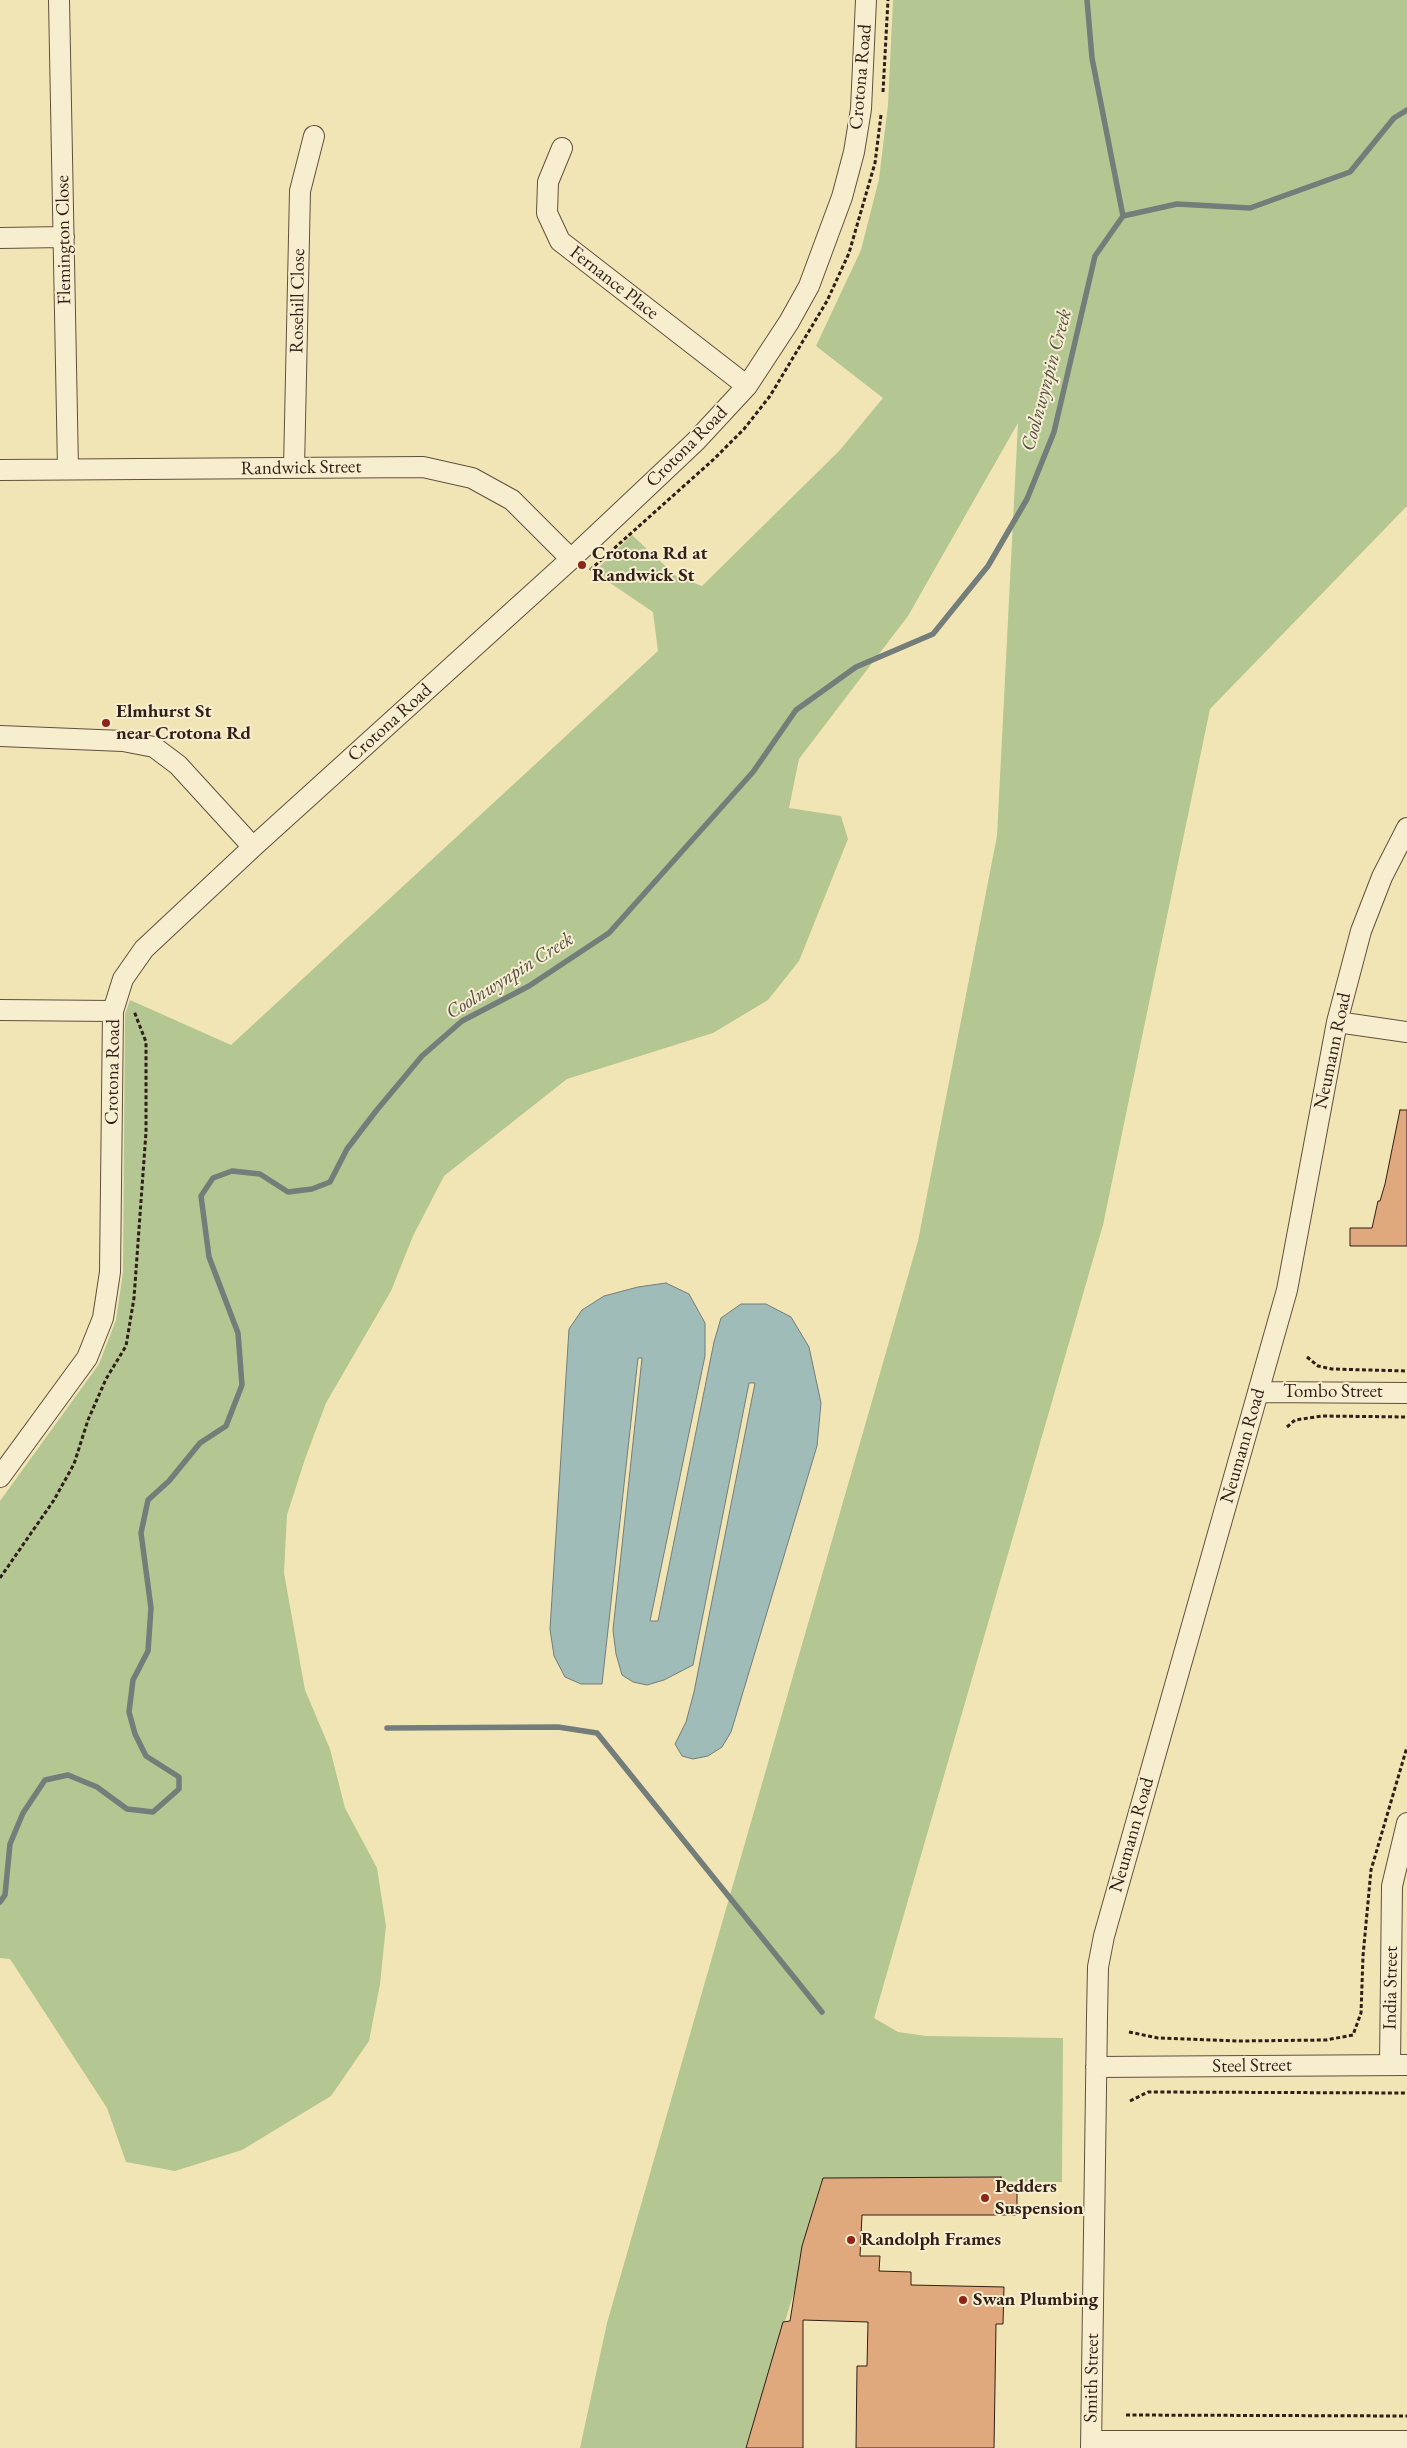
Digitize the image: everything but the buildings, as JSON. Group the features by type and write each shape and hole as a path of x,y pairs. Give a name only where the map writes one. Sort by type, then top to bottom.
{"street":[{"name":"Crotona Road","path":"1,1472 87,1358 103,1318 110,1272 113,1011 123,979 144,949 253,847 571,559 696,441 747,386 789,322 809,286 842,197 854,152 861,109 866,42 866,0"},
{"name":"Flemington Close","path":"59,5 68,470"},
{"name":"Rosehill Close","path":"294,468 300,191 314,136"},
{"name":"Fernance Place","path":"562,148 548,182 547,213 560,241 747,386"},
{"path":"0,238 64,237"},
{"name":"Randwick Street","path":"0,470 423,467 472,478 512,500 571,559"},
{"path":"0,736 123,741 154,747 178,765 253,847"},
{"name":"Neumann Road","path":"1096,2067 1098,1967 1104,1936 1287,1290 1337,1022 1360,931 1382,877 1407,828"},
{"path":"0,1010 113,1011"},
{"path":"1337,1022 1407,1032"},
{"name":"Tombo Street","path":"1258,1392 1407,1393"},
{"name":"India Street","path":"1399,2065 1392,1886 1407,1823"},
{"name":"Steel Street","path":"1096,2067 1399,2065"},
{"name":"Smith Street","path":"1091,2445 1096,2067"},
{"path":"1091,2445 1407,2441"}],"path":[{"path":"883,98 888,0"},
{"path":"586,574 714,460 744,429 770,396 827,301 849,253 875,163 882,107"},
{"path":"0,1578 54,1500 70,1471 106,1379 126,1346 134,1298 146,1132 146,1042 140,1024 134,1015 134,1007"},
{"path":"1308,1357 1318,1366 1332,1369 1407,1371"},
{"path":"1287,1426 1295,1420 1322,1416 1407,1417"},
{"path":"1129,2032 1158,2038 1239,2041 1326,2040 1353,2035 1360,2013 1370,1870 1407,1747"},
{"path":"1130,2102 1148,2092 1407,2093"},
{"path":"1126,2415 1407,2416"}],"green space":[{"path":"893,0 1407,0 1407,506 1210,709 1103,1225 874,2018 898,2032 926,2036 1063,2038 1062,2182 829,2179 746,2448 580,2448 607,2323 918,1241 997,836 1018,423 908,616 799,759 789,808 841,816 848,839 799,961 768,1000 713,1033 567,1079 444,1176 413,1236 391,1291 326,1403 287,1515 284,1573 305,1690 330,1749 345,1808 377,1868 386,1926 380,1984 369,2041 331,2096 242,2150 175,2171 126,2162 107,2108 10,1959 0,1958 0,1501 99,1364 116,1320 123,1272 125,1014 130,1000 231,1045 658,651 653,612 594,572 632,535 676,576 702,586 840,450 883,398 816,346 861,250 879,179 888,105"}],"water":[{"path":"666,1283 689,1294 705,1323 705,1356 650,1621 658,1621 714,1342 721,1318 741,1304 766,1304 791,1317 809,1347 821,1403 817,1446 731,1732 722,1747 708,1756 693,1759 682,1756 675,1744 686,1722 694,1692 755,1383 749,1383 693,1665 664,1680 647,1685 633,1682 622,1675 616,1654 613,1630 642,1358 638,1358 602,1684 581,1684 565,1677 554,1656 550,1629 569,1329 582,1310 604,1296 638,1287"}],"waterway":[{"path":"1087,0 1092,58 1123,216"},
{"name":"Coolnwynpin Creek","path":"0,1902 5,1895 10,1844 23,1813 45,1780 68,1775 97,1787 127,1809 153,1812 179,1789 179,1777 146,1756 135,1734 129,1712 133,1680 148,1651 151,1608 141,1533 148,1500 169,1481 200,1443 226,1426 242,1385 238,1333 209,1257 201,1196 213,1178 232,1171 260,1174 288,1192 312,1189 330,1182 347,1149 422,1056 462,1021 529,986 609,933 753,772 796,710 856,667 933,634 988,566 1027,499 1054,432 1095,256 1123,216 1177,204 1250,208 1350,172 1394,118 1407,110"},
{"path":"387,1728 558,1727 597,1733 822,2012"}],"place":[{"name":"Crotona Rd at Randwick St","path":"582,565"},
{"name":"Elmhurst St near Crotona Rd","path":"106,723"},
{"name":"Pedders Suspension","path":"985,2198"},
{"name":"Randolph Frames","path":"851,2240"},
{"name":"Swan Plumbing","path":"963,2300"}]}
